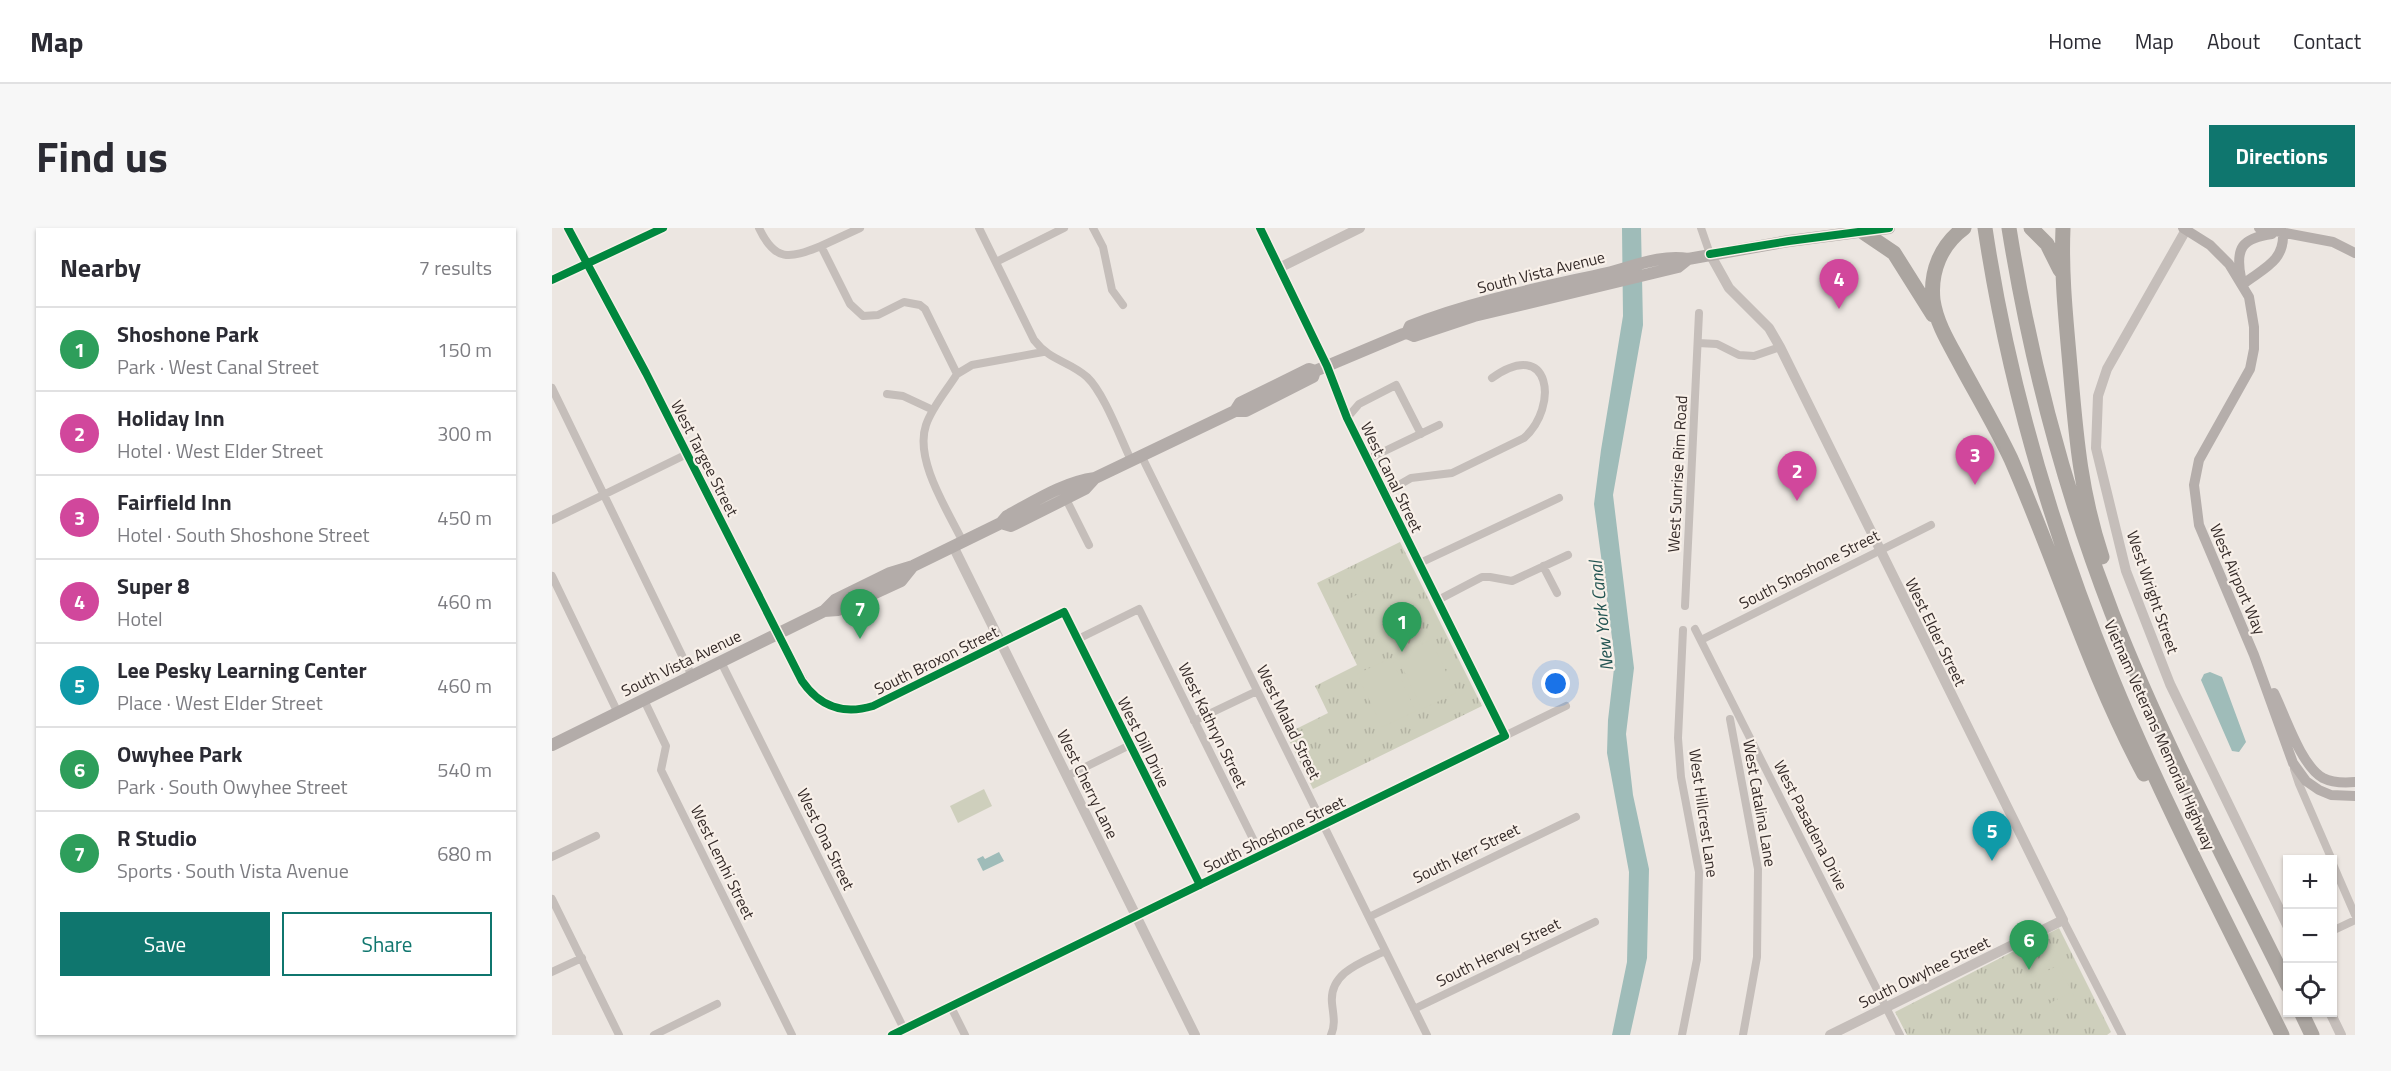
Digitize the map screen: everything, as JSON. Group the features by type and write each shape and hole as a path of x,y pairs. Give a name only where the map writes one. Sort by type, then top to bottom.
{"highway":[{"name":"Vietnam Veterans Memorial Highway","path":"1985,228 2018,394 2061,541 2112,678 2206,881 2282,1035"},
{"path":"2031,228 2055,256 2063,281"},
{"path":"2063,228 2063,281 2076,440 2088,510 2115,594 2193,795"},
{"path":"1947,339 1936,312 1933,280 1942,251 1963,229"},
{"path":"1863,232 1894,253 1947,339 2010,457 2106,698 2152,789 2206,881"},
{"name":"Vietnam Veterans Memorial Highway","path":"2010,232 2037,369 2084,534 2127,649 2193,795 2283,976"},
{"path":"2303,1017 2312,1035"}],"main road":[{"name":"South Vista Avenue","path":"1798,240 1830,228"},
{"name":"South Vista Avenue","path":"553,742 618,713 824,611 838,610 901,581 914,566 1001,523 1007,516 1062,487 1095,478 1235,411 1246,411 1313,377 1321,368 1407,333 1414,336 1474,316 1618,276 1644,270 1678,267 1688,259 1710,254 1889,228"},
{"path":"2259,228 2333,242 2355,253"},
{"name":"West Airport Way","path":"2185,229 2210,245 2229,264 2249,297 2254,327 2254,349 2250,369 2199,460 2194,484 2199,525 2254,655 2293,764"},
{"path":"2283,232 2283,250 2278,258 2243,284 2239,257 2247,240 2256,236 2283,232"},
{"name":"South Vista Avenue","path":"1001,523 1011,526 1085,489 1095,478"},
{"path":"2254,655 2310,766 2322,778 2339,783 2355,782"},
{"path":"2293,764 2306,781 2319,790 2331,795 2355,796"}],"street":[{"name":"West Targee Street","path":"568,228 687,454 802,681 818,699"},
{"path":"552,280 663,228"},
{"path":"759,228 770,248 782,255 807,251 860,228"},
{"name":"West Malad Street","path":"980,228 1034,340 1044,352 1087,377 1136,457 1257,691 1427,1035"},
{"path":"996,262 1064,228"},
{"path":"1093,228 1103,248 1112,290 1123,305"},
{"name":"West Canal Street","path":"1260,228 1280,268 1321,368 1505,736"},
{"path":"1280,268 1360,228"},
{"path":"1701,228 1710,254"},
{"name":"West Wright Street","path":"2185,229 2107,369 2098,396 2096,448 2126,571 2170,684 2283,917"},
{"path":"821,246 850,304 863,316 878,315 904,302 915,303 925,309 957,374 972,365 1044,352"},
{"name":"West Elder Street","path":"1710,254 1728,288 1769,328 1780,347 2122,1035"},
{"name":"West Sunrise Rim Road","path":"1685,606 1699,313"},
{"path":"1698,343 1718,344 1739,355 1754,356 1780,347"},
{"path":"1385,493 1411,478 1452,473 1524,438 1532,430 1538,421 1545,389 1541,373 1533,367 1523,366 1504,370 1492,378"},
{"name":"West Cherry Lane","path":"957,374 933,410 924,434 925,457 929,471 1001,643 1195,1035"},
{"path":"1347,418 1359,404 1396,385 1421,434"},
{"path":"552,388 692,676"},
{"path":"887,394 903,396 933,410"},
{"path":"1368,459 1439,425"},
{"path":"552,520 687,454"},
{"path":"1420,563 1559,498"},
{"path":"1066,499 1089,545"},
{"name":"South Shoshone Street","path":"1701,640 1930,525"},
{"path":"1438,600 1482,577 1512,581 1568,555"},
{"path":"1543,566 1557,593"},
{"path":"552,576 618,713"},
{"name":"West Kathryn Street","path":"1078,639 1139,609 1261,855"},
{"name":"South Broxon Street","path":"818,699 835,708 847,710 860,710 873,706 1064,612"},
{"name":"West Dill Drive","path":"1064,612 1200,885"},
{"name":"West Pasadena Drive","path":"1695,629 1900,1035"},
{"name":"West Hillcrest Lane","path":"1682,1035 1697,958 1699,872 1681,777 1678,738 1683,630"},
{"name":"West Ona Street","path":"721,662 904,1029"},
{"path":"1194,721 1257,691"},
{"name":"West Lemhi Street","path":"644,700 666,746 661,770 792,1035"},
{"name":"South Shoshone Street","path":"892,1035 1566,706"},
{"name":"West Catalina Lane","path":"1730,719 1758,869 1757,957 1743,1035"},
{"path":"1067,776 1130,745"},
{"name":"West Airport Way","path":"2293,764 2299,784 2330,855"},
{"name":"South Kerr Street","path":"1369,917 1576,816"},
{"path":"552,857 596,836"},
{"name":"West Airport Way","path":"2337,873 2355,915"},
{"path":"552,899 619,1035"},
{"name":"South Owyhee Street","path":"1830,1035 2063,920"},
{"path":"2337,929 2355,920"},
{"name":"South Hervey Street","path":"1414,1009 1595,922"},
{"path":"1331,1035 1335,1025 1333,992 1336,982 1349,969 1385,951"},
{"path":"552,972 582,958"},
{"path":"654,1035 717,1004"},
{"path":"951,1006 965,1035"},
{"path":"2332,1017 2341,1035"}],"green space":[{"path":"1400,542 1482,706 1313,789 1286,734 1328,713 1315,686 1357,665 1317,583"},
{"path":"1358,577 1363,587 1341,598 1336,588"},
{"path":"1364,591 1370,601 1348,612 1343,602"},
{"path":"1431,640 1456,693 1422,709 1397,656"},
{"path":"1391,658 1416,711 1382,727 1357,674"},
{"path":"984,789 992,806 958,823 950,806"},
{"path":"2059,928 2111,1032 2107,1035 1907,1035 1895,1012"},
{"path":"2052,952 2057,962 2035,973 2030,963"},
{"path":"2059,965 2064,976 2042,987 2037,976"},
{"path":"2065,979 2071,989 2049,1000 2043,990"},
{"path":"2072,992 2077,1003 2055,1014 2050,1003"}],"water":[{"path":"1622,228 1641,228 1643,325 1613,495 1634,668 1626,734 1633,795 1649,869 1647,958 1630,1035 1612,1035 1627,962 1629,872 1607,753 1608,720 1615,660 1594,504 1623,316"},
{"path":"2210,672 2222,677 2246,742 2239,752 2232,751 2201,680 2204,674"},
{"path":"999,852 1004,861 983,871 977,859 983,856 985,859"}],"cycle path":[{"path":"568,228 646,373 802,681 809,690 824,703 833,707 852,710 873,706 1064,612 1200,885"},
{"path":"552,280 663,228"},
{"path":"892,1035 1505,736 1347,418 1327,366 1260,228"},
{"path":"1710,254 1889,228"}],"place":[{"name":"Super 8","path":"1839,309"},
{"name":"Fairfield Inn","path":"1975,485"},
{"name":"Holiday Inn","path":"1797,501"},
{"name":"R Studio","path":"860,639"},
{"name":"Shoshone Park","path":"1402,652"},
{"name":"Lee Pesky Learning Center","path":"1992,861"},
{"name":"Owyhee Park","path":"2029,970"}],"water label":[{"name":"New York Canal","path":"1601,616"}]}
